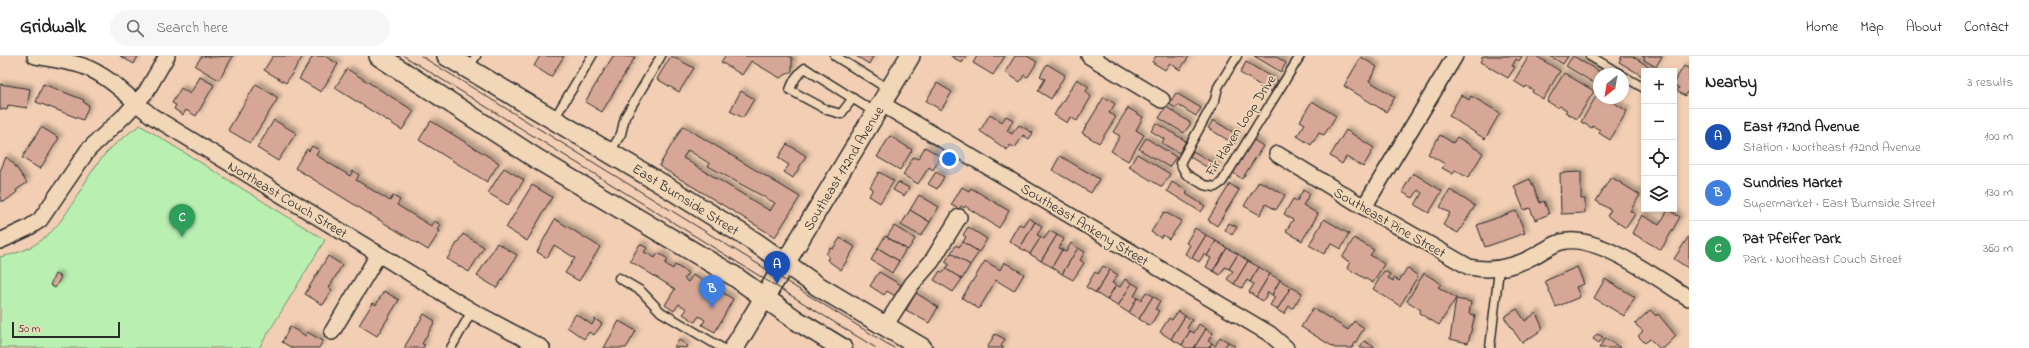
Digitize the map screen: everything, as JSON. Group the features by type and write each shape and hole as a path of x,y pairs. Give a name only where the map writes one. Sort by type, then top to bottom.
{"street":[{"name":"Northeast Couch Street","path":"35,56 67,62 96,72 123,91 152,116 472,311 542,348"},
{"path":"0,241 28,228 40,220 88,150 146,92 168,56"},
{"path":"378,56 537,159 664,233 734,276 842,348"},
{"name":"East Burnside Street","path":"447,56 472,62 554,119 755,242 816,284 922,348"},
{"name":"Southeast 172nd Avenue","path":"734,348 910,56"},
{"path":"1089,56 1162,100"},
{"path":"1364,207 1455,56"},
{"name":"Southeast Ankeny Street","path":"882,102 1270,334 1286,348"},
{"name":"Southeast Pine Street","path":"1277,154 1364,207 1469,266 1485,270 1504,268"},
{"path":"885,326 912,284 932,261 959,217"},
{"path":"1504,268 1562,242 1588,242 1605,247 1689,298"},
{"path":"332,332 378,255"}],"lane":[{"path":"554,119 592,56"},
{"path":"610,152 621,134 625,117 661,56"},
{"path":"835,56 882,102"},
{"name":"Fir Haven Loop Drive","path":"1236,56 1218,87 1215,100 1180,163 1186,174 1210,188 1216,187 1222,182 1300,56"},
{"path":"1590,56 1610,68"},
{"path":"853,98 841,114 827,110 790,90 792,83 799,72 805,68 853,98 882,102"},
{"path":"1629,79 1641,86"},
{"path":"1490,348 1504,268"},
{"path":"618,278 641,291 661,312 722,348"},
{"path":"451,348 472,311"}],"green space":[{"path":"140,125 325,240 259,348 0,348 0,257 22,251 39,242 53,230 64,217 93,170 105,154 117,142"}],"building":[{"path":"120,56 138,56 134,64"},
{"path":"202,56 233,56 219,80 195,66"},
{"path":"273,56 303,56 286,83 264,70"},
{"path":"313,56 325,56 338,64 321,92 299,79"},
{"path":"540,56 564,56 551,77 534,66"},
{"path":"613,56 635,57 602,112 585,102"},
{"path":"671,56 694,68 679,92 657,79"},
{"path":"725,56 789,56 792,58 792,71 780,78 751,61 742,75 721,62"},
{"path":"856,56 873,56 869,64"},
{"path":"951,56 966,56 962,63"},
{"path":"977,56 1005,56 993,75 973,63"},
{"path":"1015,56 1027,56 1037,62 1028,77 1024,75 1020,82 1005,72"},
{"path":"1156,56 1189,56 1180,70 1170,63 1165,70 1152,62"},
{"path":"1254,56 1275,56 1286,63 1281,72"},
{"path":"1483,56 1522,56 1519,61 1516,59 1512,66 1515,67 1508,78 1480,62"},
{"path":"1529,56 1536,56 1560,71 1543,99 1532,92 1533,90 1526,86 1525,88 1514,81"},
{"path":"1550,56 1568,56 1563,64"},
{"path":"1573,56 1593,68 1593,82 1566,66"},
{"path":"1622,56 1632,56 1651,68 1641,68 1641,75 1619,62"},
{"path":"1642,56 1662,56 1656,67 1644,60 1645,58"},
{"path":"1361,57 1377,67 1369,81 1395,97 1386,112 1344,86"},
{"path":"1246,62 1278,81 1271,92 1240,73"},
{"path":"1047,64 1065,75 1051,99 1038,91 1045,79 1040,76"},
{"path":"1684,66 1689,69 1689,89 1685,96 1677,91 1679,88 1677,87 1677,77"},
{"path":"347,69 414,111 402,130 335,88"},
{"path":"1564,73 1593,90 1577,119 1565,112 1567,110 1560,106 1558,108 1547,101"},
{"path":"200,77 214,85 196,116 186,110 183,115 174,109 176,105 172,103 181,88 190,94"},
{"path":"1077,79 1089,87 1086,91 1091,97 1077,121 1070,117 1067,123 1054,115"},
{"path":"937,83 952,92 941,110 926,101"},
{"path":"0,84 30,89 27,108 8,105 7,110 0,109"},
{"path":"43,84 84,100 83,102 89,105 83,120 36,102"},
{"path":"256,84 278,98 250,143 228,130"},
{"path":"741,91 754,99 743,118 730,111"},
{"path":"1176,93 1201,108 1196,116 1178,105 1176,108 1169,104"},
{"path":"1461,95 1469,100 1471,96 1500,113 1485,139 1449,116"},
{"path":"1104,97 1115,104 1109,113 1116,117 1099,143 1082,133"},
{"path":"1312,101 1336,116 1324,135 1319,133 1311,145 1297,136 1305,124 1300,121"},
{"path":"1593,102 1593,104 1616,104 1627,111 1610,140 1599,133 1600,130 1593,126 1592,128 1581,122"},
{"path":"1166,107 1191,123 1184,133 1159,118"},
{"path":"1128,108 1143,117 1136,130 1144,135 1128,161 1111,151 1120,136 1113,132"},
{"path":"990,114 1002,122 1006,116 1013,120 1007,131 1012,134 1019,125 1033,133 1029,139 1023,135 1015,148 1010,145 1007,150 980,131"},
{"path":"274,120 296,133 278,161 257,148"},
{"path":"1213,120 1239,136 1234,144 1208,128"},
{"path":"431,121 499,163 487,182 419,140"},
{"path":"1156,123 1186,141 1179,153 1162,143 1164,139 1151,131"},
{"path":"683,126 800,197 775,237 659,166","holes":["688,150 710,164 708,166 775,203 770,211 683,158"]},
{"path":"41,127 59,138 40,169 22,158"},
{"path":"1346,130 1374,148 1363,167 1346,157 1342,164 1330,156"},
{"path":"1440,135 1453,143 1457,137 1483,153 1468,178 1455,170 1453,174 1442,168 1445,164 1428,154"},
{"path":"890,136 912,150 900,170 877,157"},
{"path":"1146,138 1176,157 1169,167 1139,149"},
{"path":"1252,139 1263,146 1242,179 1232,172"},
{"path":"787,144 806,156 793,178 784,172 789,165 778,158"},
{"path":"312,146 319,150 316,155 350,176 353,171 359,175 356,180 390,201 393,196 400,200 397,205 431,226 434,221 441,225 438,230 440,231 428,250 295,168 307,149 309,151"},
{"path":"925,147 941,157 933,170 929,167 918,184 903,175 913,157 918,159"},
{"path":"1193,151 1218,166 1215,172 1190,157"},
{"path":"1137,154 1170,174 1162,187 1129,167"},
{"path":"1060,156 1099,179 1091,193 1052,170"},
{"path":"6,157 13,163 27,183 16,190 17,192 4,202 3,200 0,202 0,171"},
{"path":"504,168 524,180 508,205 488,193"},
{"path":"879,172 894,181 880,203 869,196 873,189 870,187"},
{"path":"936,172 944,177 937,189 928,184"},
{"path":"1581,172 1581,199 1585,199 1585,213 1561,214 1560,173"},
{"path":"1413,173 1442,191 1429,213 1415,205 1422,193 1418,190 1413,198 1402,192"},
{"path":"1611,177 1640,195 1630,211 1635,214 1626,228 1607,216 1611,210 1596,201"},
{"path":"1530,179 1540,203 1544,201 1549,214 1535,220 1530,208 1524,210 1514,186"},
{"path":"1259,181 1285,195 1276,210 1266,204 1260,215 1244,206"},
{"path":"898,182 909,188 904,196 893,190"},
{"path":"1172,182 1188,192 1186,194 1205,206 1201,212 1167,191"},
{"path":"1230,184 1239,190 1217,226 1208,220"},
{"path":"532,185 552,197 527,241 506,228"},
{"path":"962,187 969,191 971,188 1009,211 999,228 965,206 964,208 961,206 959,209 951,205"},
{"path":"1303,190 1310,194 1303,205 1318,214 1302,241 1286,231 1293,220 1284,214 1293,199 1297,201"},
{"path":"1450,190 1475,206 1458,233 1443,225 1450,213 1440,207"},
{"path":"919,195 939,207 930,222 910,210"},
{"path":"910,210 930,222 921,236 901,225"},
{"path":"1516,211 1525,233 1485,247 1477,225"},
{"path":"1164,212 1182,221 1169,239 1163,235 1161,238 1151,232"},
{"path":"1667,212 1671,212 1680,217 1661,250 1632,233 1642,215 1659,225"},
{"path":"1028,218 1035,222 1020,248 1009,241 1019,224 1023,226"},
{"path":"555,219 600,247 579,281 565,273 575,258 554,245 547,258 537,252"},
{"path":"1324,219 1349,234 1341,249 1331,243 1324,254 1309,245"},
{"path":"1035,222 1042,226 1037,235 1041,237 1030,254 1020,248"},
{"path":"1229,223 1237,227 1232,235 1225,230"},
{"path":"894,226 915,239 908,250 887,237"},
{"path":"968,227 987,239 979,252 963,242 966,237 963,235"},
{"path":"1195,228 1206,235 1192,258 1185,254 1190,245 1186,243"},
{"path":"1050,231 1057,235 1041,261 1030,254 1041,237 1044,239"},
{"path":"463,234 484,247 469,272 447,259"},
{"path":"1057,235 1064,239 1059,248 1062,250 1052,267 1041,261"},
{"path":"1206,235 1216,241 1207,256 1204,254 1199,262 1192,258"},
{"path":"885,236 906,249 899,261 878,248"},
{"path":"1689,236 1689,267 1688,268 1674,259"},
{"path":"840,238 855,247 841,270 827,260 829,256 826,254 830,248 833,249"},
{"path":"1354,238 1374,250 1370,255 1384,264 1373,283 1347,268 1350,262 1342,258"},
{"path":"1216,241 1227,248 1213,271 1206,267 1211,258 1207,256"},
{"path":"963,242 979,252 970,265 951,253 956,245 959,247"},
{"path":"497,243 517,255 497,288 477,276"},
{"path":"1071,243 1078,248 1062,274 1052,267 1062,250 1066,252"},
{"path":"640,244 647,248 644,252 655,258 658,253 668,259 665,264 673,269 675,265 688,273 684,279 688,282 693,275 733,299 715,332 702,325 705,320 699,316 695,322 683,314 687,309 679,304 674,311 665,305 675,289 630,261"},
{"path":"878,248 899,261 892,273 871,260"},
{"path":"1078,248 1085,252 1080,260 1084,263 1073,280 1062,274"},
{"path":"1227,248 1238,254 1229,269 1225,267 1220,275 1213,271"},
{"path":"951,253 970,265 962,279 946,269 949,264 945,262"},
{"path":"1238,254 1248,261 1234,284 1227,279 1233,271 1229,269"},
{"path":"328,256 342,265 329,288 332,290 323,305 305,294"},
{"path":"985,261 1000,270 1004,262 1024,274 1014,291 996,280 979,309 962,298"},
{"path":"1248,261 1259,267 1250,282 1247,280 1242,288 1234,284"},
{"path":"1103,266 1110,270 1096,293 1086,287 1095,272 1098,274"},
{"path":"1259,267 1270,274 1256,297 1249,292 1254,284 1250,282"},
{"path":"1577,267 1584,284 1576,287 1580,297 1556,307 1545,281"},
{"path":"1407,268 1418,276 1400,306 1373,289 1384,271 1390,274 1388,278 1393,281 1394,278 1399,281"},
{"path":"946,269 962,279 953,292 934,280 940,271 943,273"},
{"path":"1110,270 1118,275 1112,283 1116,285 1107,300 1096,293"},
{"path":"879,272 901,285 895,296 887,291 884,295 870,286"},
{"path":"1424,273 1441,284 1438,287 1456,298 1439,325 1419,313 1421,310 1407,301"},
{"path":"55,274 61,277 55,288 50,285"},
{"path":"1270,274 1280,280 1272,295 1268,292 1263,301 1256,297"},
{"path":"1125,279 1132,283 1118,306 1107,300 1116,285 1120,287"},
{"path":"1605,279 1635,297 1624,316 1594,298"},
{"path":"1280,280 1291,287 1277,310 1270,305 1275,297 1272,295"},
{"path":"1132,283 1139,287 1134,296 1137,298 1129,313 1118,306"},
{"path":"1291,287 1302,293 1293,308 1289,306 1284,314 1277,310"},
{"path":"384,291 399,300 377,336 359,325 373,303 376,305"},
{"path":"1146,292 1153,296 1139,319 1129,313 1137,298 1141,300"},
{"path":"916,293 938,307 929,323 906,310"},
{"path":"1153,296 1160,301 1155,309 1159,311 1150,326 1139,319"},
{"path":"1456,299 1471,302 1469,314 1475,315 1468,343 1450,339"},
{"path":"1313,308 1348,330 1354,321 1364,328 1352,348 1335,348 1301,327"},
{"path":"1517,309 1525,321 1536,313 1543,329 1522,343 1504,317"},
{"path":"1650,310 1656,316 1658,314 1676,336 1664,348 1659,348 1650,339 1645,343 1638,336 1643,331 1635,324"},
{"path":"1178,311 1185,316 1171,339 1160,332 1169,318 1172,320"},
{"path":"424,314 435,321 422,344 425,345 423,348 404,348"},
{"path":"576,314 592,325 595,319 602,324 594,335 589,332 584,339 567,327"},
{"path":"1185,316 1192,320 1187,328 1190,331 1182,345 1171,339"},
{"path":"619,321 636,331 626,348 604,348"},
{"path":"1199,324 1206,329 1194,348 1186,348 1182,345 1190,331 1194,333"},
{"path":"290,327 306,336 307,332 323,341 319,348 292,348 282,342"},
{"path":"1206,329 1213,333 1208,341 1212,343 1209,348 1194,348"},
{"path":"995,334 1005,339 1001,346 1004,348 987,348"},
{"path":"1597,334 1603,337 1599,343 1593,339"},
{"path":"1220,337 1228,342 1224,348 1209,348 1212,343 1215,346"},
{"path":"1605,338 1621,348 1599,348"},
{"path":"679,340 688,346 687,348 674,347"},
{"path":"1364,341 1376,348 1359,348"},
{"path":"1228,342 1235,346 1233,348 1224,348"}],"tram line":[{"path":"404,56 876,348"},
{"path":"421,56 894,348"}],"place":[{"name":"Pat Pfeifer Park","path":"182,237"},
{"name":"East 172nd Avenue","path":"777,284"},
{"name":"Sundries Market","path":"712,308"}]}
